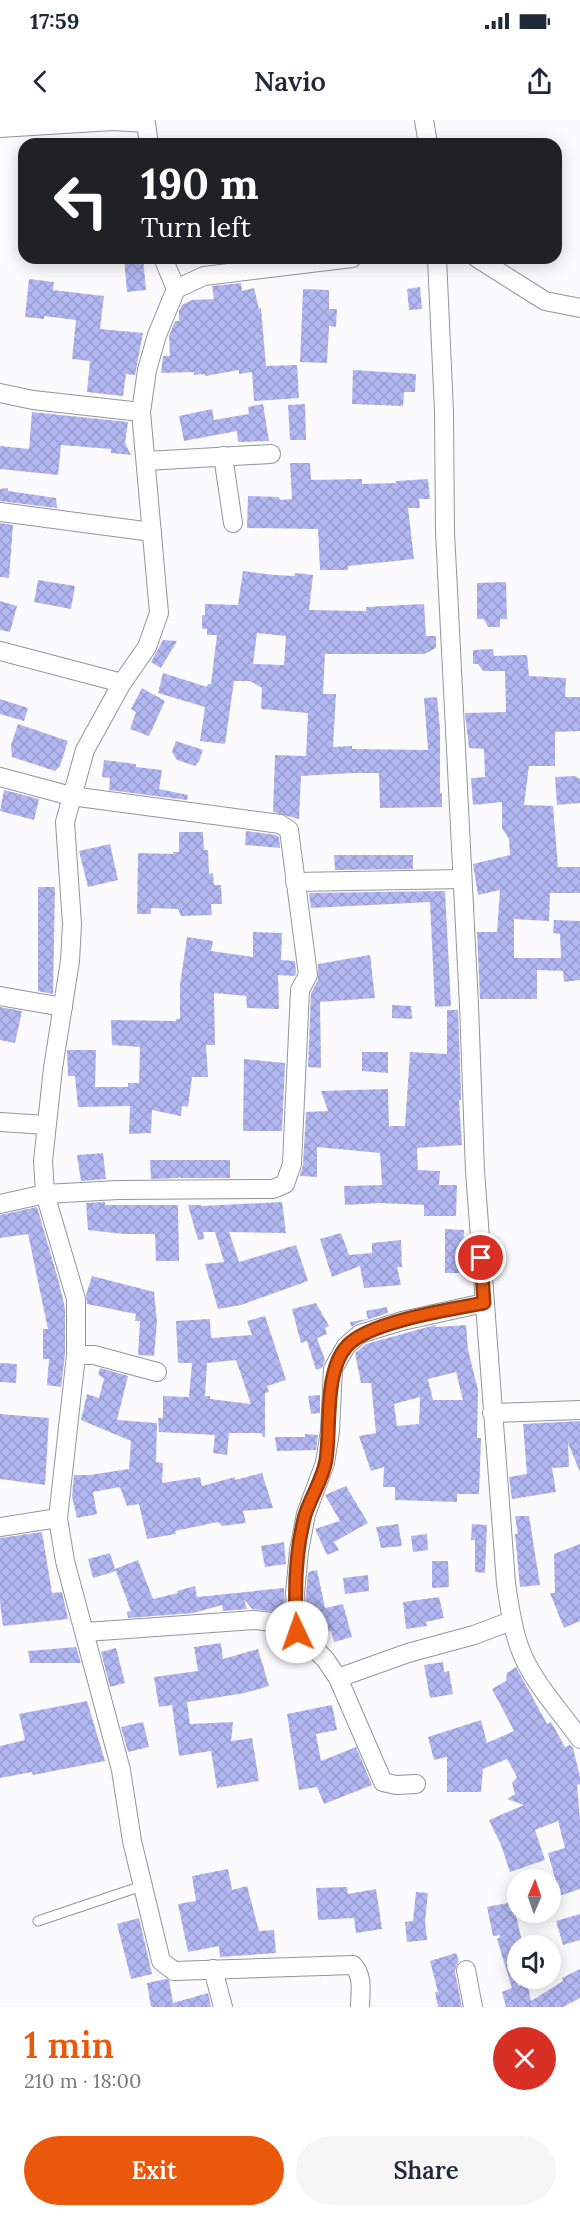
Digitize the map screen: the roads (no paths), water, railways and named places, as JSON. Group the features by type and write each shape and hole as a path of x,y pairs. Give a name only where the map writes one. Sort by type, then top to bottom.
{"street":[{"path":"424,120 427,138"},
{"path":"0,128 103,121 146,121 147,138"},
{"path":"166,264 176,289"},
{"path":"303,264 204,276 176,289 156,335 147,370 141,412 159,613 147,647 122,683 85,750 64,822 72,924 70,961 46,1125 45,1194 76,1299 76,1355 58,1518 65,1561 86,1632 121,1770 132,1841 161,1961 174,1971 353,1965 361,1979 360,2007"},
{"path":"437,264 444,412 445,532 470,1005 475,1171 492,1413 511,1621 519,1648 536,1679 580,1739"},
{"path":"486,264 545,301 580,308"},
{"path":"0,393 33,400 141,412"},
{"path":"146,461 271,454"},
{"path":"223,456 233,523"},
{"path":"0,512 152,532"},
{"path":"0,651 122,683"},
{"path":"0,777 71,796 280,824 289,830 308,975 300,990 292,1164 285,1184 273,1189 129,1190 45,1194 0,1204"},
{"path":"295,882 462,879"},
{"path":"0,996 63,1007"},
{"path":"0,1122 46,1125"},
{"path":"297,1632 295,1593 299,1551 306,1514 326,1463 333,1369 346,1346 360,1334 392,1324 484,1303"},
{"path":"76,1355 94,1355 157,1372"},
{"path":"492,1413 580,1410"},
{"path":"0,1527 58,1518"},
{"path":"86,1632 254,1620 281,1623 297,1632 325,1659 338,1678 383,1782 396,1785 416,1784"},
{"path":"338,1678 408,1653 474,1635 511,1621"},
{"path":"213,1969 223,2007"},
{"path":"466,1970 473,2007"}],"lane":[{"path":"38,1921 142,1886"}]}
